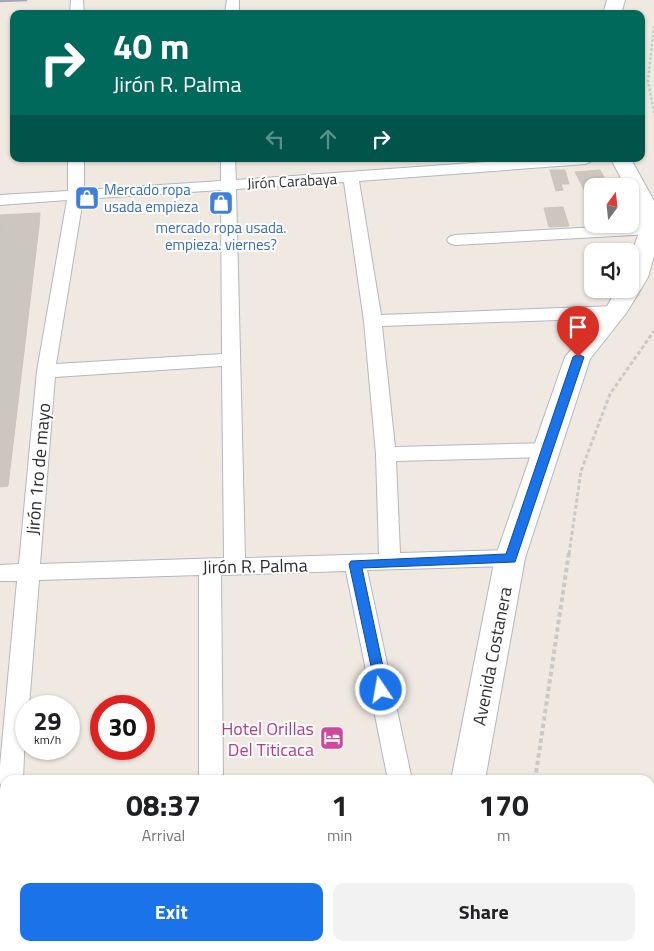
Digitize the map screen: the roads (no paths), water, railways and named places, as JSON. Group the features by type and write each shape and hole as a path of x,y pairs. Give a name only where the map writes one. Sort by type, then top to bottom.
{"street":[{"name":"Jirón 1ro de mayo","path":"11,775 46,371 76,194 76,162"},
{"path":"228,162 235,567"},
{"name":"Jirón Carabaya","path":"0,200 546,162"},
{"name":"Avenida Costanera","path":"623,162 646,206 650,229 639,267"},
{"path":"350,177 373,320 386,454 390,563"},
{"path":"455,240 650,229"},
{"path":"373,320 604,298"},
{"name":"Avenida Costanera","path":"469,775 510,558 578,357 623,298"},
{"path":"46,371 231,359"},
{"path":"386,454 548,450"},
{"name":"Jirón R. Palma","path":"0,573 510,558"},
{"path":"355,564 399,775"},
{"path":"210,567 211,775"}],"railway":[{"path":"0,1 26,0"}],"place":[{"name":"Mercado ropa usada empieza","path":"87,198"},
{"name":"mercado ropa usada. empieza. viernes?","path":"221,203"},
{"name":"Hotel Orillas Del Titicaca","path":"332,738"}]}
